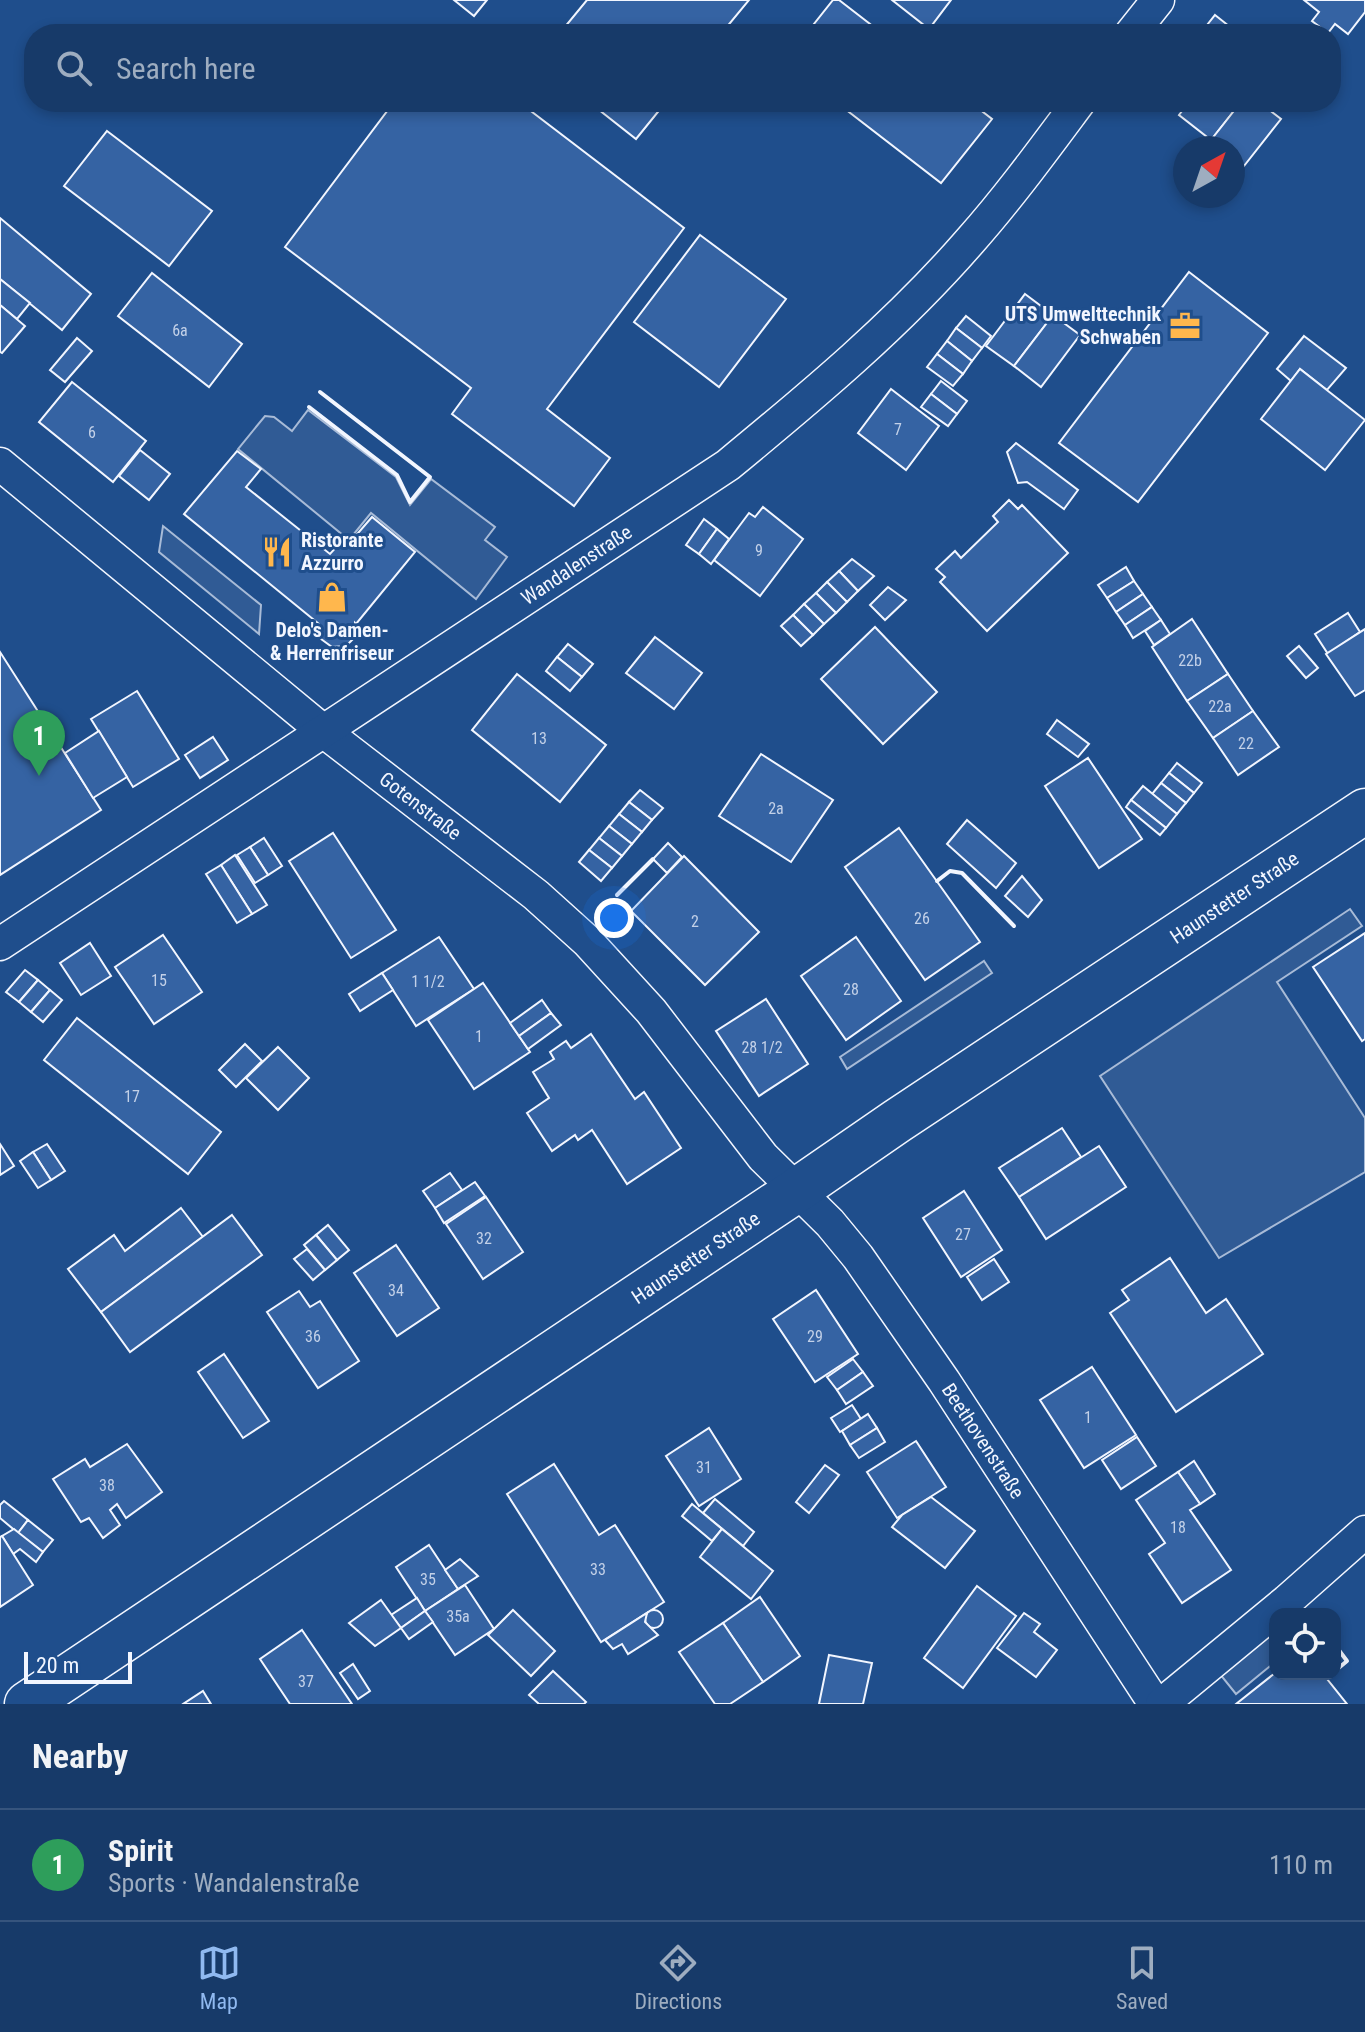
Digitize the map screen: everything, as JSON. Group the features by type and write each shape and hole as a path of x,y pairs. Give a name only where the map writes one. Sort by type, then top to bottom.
{"main road":[{"name":"Haunstetter Straße","path":"27,1704 909,1112 1365,811"}],"street":[{"path":"1139,24 1158,0"},
{"name":"Wandalenstraße","path":"0,944 728,465 802,404 922,293 970,241 1071,112"},
{"name":"Gotenstraße","path":"0,464 322,730 536,895 587,941 651,1011 756,1147 797,1190"},
{"name":"Beethovenstraße","path":"797,1190 830,1223 867,1269 1155,1704"},
{"path":"1162,1704 1365,1532"}],"shaded area":[{"path":"308,410 396,477 410,505 431,479 495,527 485,540 507,557 476,599 371,513 349,540 238,449 265,416 274,417 292,431"},
{"path":"163,526 261,605 259,634 159,552"},
{"path":"1350,909 1362,926 1277,982 1365,1118 1365,1172 1219,1258 1100,1076"},
{"path":"984,961 992,973 847,1069 840,1057"},
{"path":"1269,1632 1269,1667 1236,1694 1219,1673"}],"building":[{"path":"454,0 487,0 474,16"},
{"path":"587,0 749,0 729,24 567,24"},
{"path":"833,0 839,0 870,24 814,24"},
{"path":"892,0 951,0 933,24 923,24"},
{"path":"1304,0 1365,0 1365,12 1348,34 1341,29 1341,24 1316,24 1312,21 1319,12"},
{"path":"1215,15 1226,24 1208,24"},
{"path":"386,112 532,112 684,228 547,409 610,458 574,506 452,414 471,388 285,247"},
{"path":"602,112 658,112 636,139"},
{"path":"849,112 983,112 992,119 941,183"},
{"path":"1181,112 1233,112 1214,136 1206,136 1179,115"},
{"path":"1233,112 1272,112 1281,119 1245,165 1245,136 1214,136"},
{"path":"107,131 212,211 169,266 64,186"},
{"path":"0,218 91,294 62,330 0,279"},
{"path":"700,235 786,299 719,387 634,322"},
{"path":"1189,272 1268,333 1138,502 1059,443"},
{"path":"152,273 242,344 209,387 118,316"},
{"path":"0,279 30,303 17,319 0,305"},
{"path":"1025,294 1053,315 1014,366 986,346"},
{"path":"0,305 25,326 2,353 0,352"},
{"path":"1053,315 1080,335 1041,387 1014,366"},
{"path":"966,316 991,336 982,348 956,328"},
{"path":"956,328 982,348 972,361 947,341"},
{"path":"1304,336 1346,368 1327,390 1300,369 1291,381 1277,369"},
{"path":"77,338 92,351 65,382 50,370"},
{"path":"947,341 972,361 963,374 937,354"},
{"path":"937,354 963,374 953,386 927,367"},
{"path":"1300,369 1365,420 1325,470 1261,419"},
{"path":"941,381 967,401 957,414 931,394"},
{"path":"72,382 146,441 113,482 39,422"},
{"path":"891,389 939,426 906,470 858,433"},
{"path":"931,394 957,414 948,426 921,407"},
{"path":"1016,443 1078,490 1064,509 1027,482 1018,483 1007,452"},
{"path":"140,450 170,474 149,500 119,476"},
{"path":"237,451 261,469 246,487 330,554 340,543 346,547 372,517 415,552 355,623 355,637 346,646 332,647 321,639 319,624 184,514"},
{"path":"1009,500 1018,509 1022,505 1068,553 987,631 940,582 945,577 936,569 955,551 961,558 998,522 993,516"},
{"path":"763,507 803,539 760,596 714,560 749,513 755,517"},
{"path":"704,519 717,529 699,554 686,545"},
{"path":"717,529 729,539 711,564 699,554"},
{"path":"852,559 874,576 858,591 839,571"},
{"path":"1126,567 1134,581 1107,598 1098,585"},
{"path":"839,571 858,591 847,602 827,582"},
{"path":"1134,581 1143,594 1116,612 1107,598"},
{"path":"827,582 847,602 836,613 816,593"},
{"path":"888,587 906,600 885,620 870,605"},
{"path":"816,593 836,613 824,624 804,604"},
{"path":"1143,594 1152,607 1125,625 1116,612"},
{"path":"804,604 824,624 813,635 793,615"},
{"path":"1152,607 1161,620 1133,638 1125,625"},
{"path":"1348,613 1360,632 1328,654 1315,634"},
{"path":"793,615 813,635 801,646 781,626"},
{"path":"1192,619 1228,674 1187,701 1152,647"},
{"path":"1161,620 1170,634 1154,645 1145,631"},
{"path":"875,627 937,692 883,744 821,679"},
{"path":"1365,629 1365,690 1355,696 1326,654"},
{"path":"655,637 702,673 674,709 626,673"},
{"path":"568,644 593,664 582,677 557,657"},
{"path":"1299,646 1318,668 1306,678 1287,656"},
{"path":"0,652 101,810 0,875"},
{"path":"557,657 582,677 570,691 546,671"},
{"path":"517,674 606,745 560,802 472,730"},
{"path":"1228,674 1253,711 1213,738 1187,701"},
{"path":"137,691 179,759 133,787 91,719"},
{"path":"1253,711 1279,747 1238,775 1213,738"},
{"path":"1057,720 1089,744 1078,757 1047,734"},
{"path":"99,731 127,777 93,798 65,753"},
{"path":"213,737 228,760 200,778 185,755"},
{"path":"761,754 833,800 791,862 719,816"},
{"path":"1088,758 1142,839 1099,868 1045,786"},
{"path":"1177,763 1202,783 1194,793 1169,773"},
{"path":"1169,773 1194,793 1186,803 1161,783"},
{"path":"1161,783 1186,803 1177,814 1152,794"},
{"path":"1143,786 1177,814 1166,828 1131,800"},
{"path":"640,790 663,808 652,820 629,802"},
{"path":"1131,800 1166,828 1160,835 1126,807"},
{"path":"629,802 652,820 642,832 619,814"},
{"path":"619,814 642,832 632,844 609,826"},
{"path":"967,820 1016,863 996,888 947,844"},
{"path":"609,826 632,844 622,856 599,838"},
{"path":"899,828 980,942 925,980 845,867"},
{"path":"333,833 396,930 351,958 289,861"},
{"path":"264,838 282,866 268,875 250,847"},
{"path":"599,838 622,856 612,868 589,850"},
{"path":"668,843 682,857 667,873 653,859"},
{"path":"250,847 268,875 255,883 237,855"},
{"path":"589,850 612,868 601,881 579,862"},
{"path":"235,855 267,905 252,914 221,865"},
{"path":"684,856 759,932 705,985 631,911"},
{"path":"221,865 252,914 237,923 206,874"},
{"path":"1022,876 1042,900 1028,917 1005,896"},
{"path":"1365,933 1365,1039 1362,1041 1313,967"},
{"path":"163,935 202,992 154,1024 115,967"},
{"path":"439,937 474,989 416,1026 382,973"},
{"path":"856,937 901,1001 846,1040 801,976"},
{"path":"90,943 111,976 81,995 60,963"},
{"path":"25,970 38,980 19,1002 6,992"},
{"path":"382,973 393,990 360,1011 349,994"},
{"path":"38,980 50,990 31,1012 19,1002"},
{"path":"483,983 530,1052 474,1089 428,1020"},
{"path":"50,990 62,1000 43,1022 31,1012"},
{"path":"766,999 808,1064 759,1096 716,1031"},
{"path":"542,1000 551,1013 519,1036 510,1023"},
{"path":"551,1013 561,1025 528,1049 519,1036"},
{"path":"77,1018 221,1132 188,1174 44,1060"},
{"path":"591,1034 635,1099 644,1092 681,1148 627,1184 592,1130 578,1140 575,1135 552,1151 527,1113 549,1098 533,1072 554,1059 550,1052 566,1041 571,1048"},
{"path":"245,1044 262,1061 236,1087 219,1070"},
{"path":"278,1047 309,1078 278,1110 246,1078"},
{"path":"1062,1128 1081,1157 1019,1197 999,1168"},
{"path":"0,1144 14,1166 0,1175"},
{"path":"47,1144 65,1171 51,1180 33,1152"},
{"path":"1099,1146 1126,1187 1046,1239 1019,1197"},
{"path":"33,1152 51,1180 38,1188 20,1161"},
{"path":"450,1173 462,1190 435,1208 423,1191"},
{"path":"475,1182 485,1196 444,1223 435,1208"},
{"path":"964,1191 1002,1250 961,1277 923,1218"},
{"path":"486,1197 523,1252 483,1279 446,1224"},
{"path":"181,1208 203,1237 101,1312 68,1269 114,1235 125,1251"},
{"path":"232,1215 262,1255 130,1352 101,1312"},
{"path":"328,1225 349,1250 337,1260 316,1235"},
{"path":"316,1235 337,1260 325,1270 304,1245"},
{"path":"396,1245 439,1308 397,1336 354,1273"},
{"path":"307,1249 325,1270 313,1280 294,1259"},
{"path":"1170,1258 1206,1313 1226,1299 1263,1354 1176,1412 1110,1313 1129,1300 1122,1290"},
{"path":"994,1259 1009,1282 982,1300 967,1277"},
{"path":"816,1290 858,1354 815,1382 773,1319"},
{"path":"299,1291 310,1307 320,1301 359,1361 318,1388 267,1312"},
{"path":"224,1354 269,1421 243,1438 198,1372"},
{"path":"853,1359 863,1372 837,1390 827,1377"},
{"path":"1092,1367 1136,1435 1084,1468 1040,1400"},
{"path":"863,1372 873,1386 846,1404 837,1390"},
{"path":"852,1405 861,1419 840,1432 831,1418"},
{"path":"868,1414 877,1428 850,1445 842,1431"},
{"path":"709,1428 741,1479 699,1506 666,1456"},
{"path":"877,1428 885,1442 859,1458 850,1445"},
{"path":"1137,1437 1156,1466 1121,1489 1102,1460"},
{"path":"916,1441 946,1487 897,1518 867,1472"},
{"path":"127,1444 162,1492 126,1518 117,1504 110,1510 120,1525 103,1538 89,1518 81,1522 53,1479 85,1459 90,1467"},
{"path":"1194,1461 1215,1494 1200,1504 1178,1472"},
{"path":"554,1464 599,1535 615,1525 664,1602 601,1642 507,1494"},
{"path":"825,1465 839,1475 809,1513 796,1502"},
{"path":"1178,1472 1200,1504 1190,1510 1231,1570 1182,1603 1149,1554 1165,1543 1136,1500"},
{"path":"931,1497 975,1531 945,1568 892,1527 902,1515"},
{"path":"715,1499 754,1532 743,1546 703,1513"},
{"path":"4,1501 28,1520 18,1533 0,1518 0,1505"},
{"path":"692,1504 722,1529 712,1541 682,1516"},
{"path":"28,1520 53,1540 43,1552 18,1533"},
{"path":"14,1529 43,1552 36,1562 20,1549 13,1554 2,1536"},
{"path":"722,1529 773,1571 751,1599 700,1557"},
{"path":"0,1537 33,1585 0,1607"},
{"path":"429,1545 458,1589 425,1611 396,1567"},
{"path":"460,1559 478,1576 458,1589 445,1570"},
{"path":"465,1585 494,1629 455,1655 425,1611"},
{"path":"977,1586 1016,1616 963,1688 924,1658"},
{"path":"760,1597 800,1656 763,1682 723,1623"},
{"path":"417,1598 425,1611 401,1628 391,1615"},
{"path":"381,1600 401,1628 375,1646 349,1623"},
{"path":"513,1610 555,1651 531,1676 488,1635"},
{"path":"650,1610 658,1610 663,1619 661,1626 650,1628 645,1623 645,1615"},
{"path":"425,1611 433,1622 409,1639 401,1628"},
{"path":"647,1613 645,1622 658,1635 628,1654 622,1644 613,1649 605,1640"},
{"path":"1024,1613 1040,1624 1034,1632 1057,1650 1036,1677 997,1648"},
{"path":"723,1623 763,1682 730,1704 715,1704 679,1652"},
{"path":"302,1630 352,1704 290,1704 260,1659"},
{"path":"829,1655 872,1663 863,1704 819,1704"},
{"path":"353,1664 370,1691 358,1699 340,1673"},
{"path":"553,1671 586,1702 584,1704 539,1704 529,1695"},
{"path":"1269,1678 1328,1680 1347,1704 1236,1704"},
{"path":"203,1691 211,1704 183,1704"}],"wall":[{"path":"309,407 397,475 410,502 430,477 320,392"},
{"path":"617,895 653,859"},
{"path":"937,881 950,871 962,873 1014,926"},
{"path":"1341,1653 1347,1661 1341,1666"}],"place":[{"name":"UTS Umwelttechnik Schwaben","path":"1185,326"},
{"name":"Ristorante Azzurro","path":"277,552"},
{"name":"Delo's Damen- & Herrenfriseur","path":"332,597"},
{"name":"Spirit","path":"39,776"}]}
